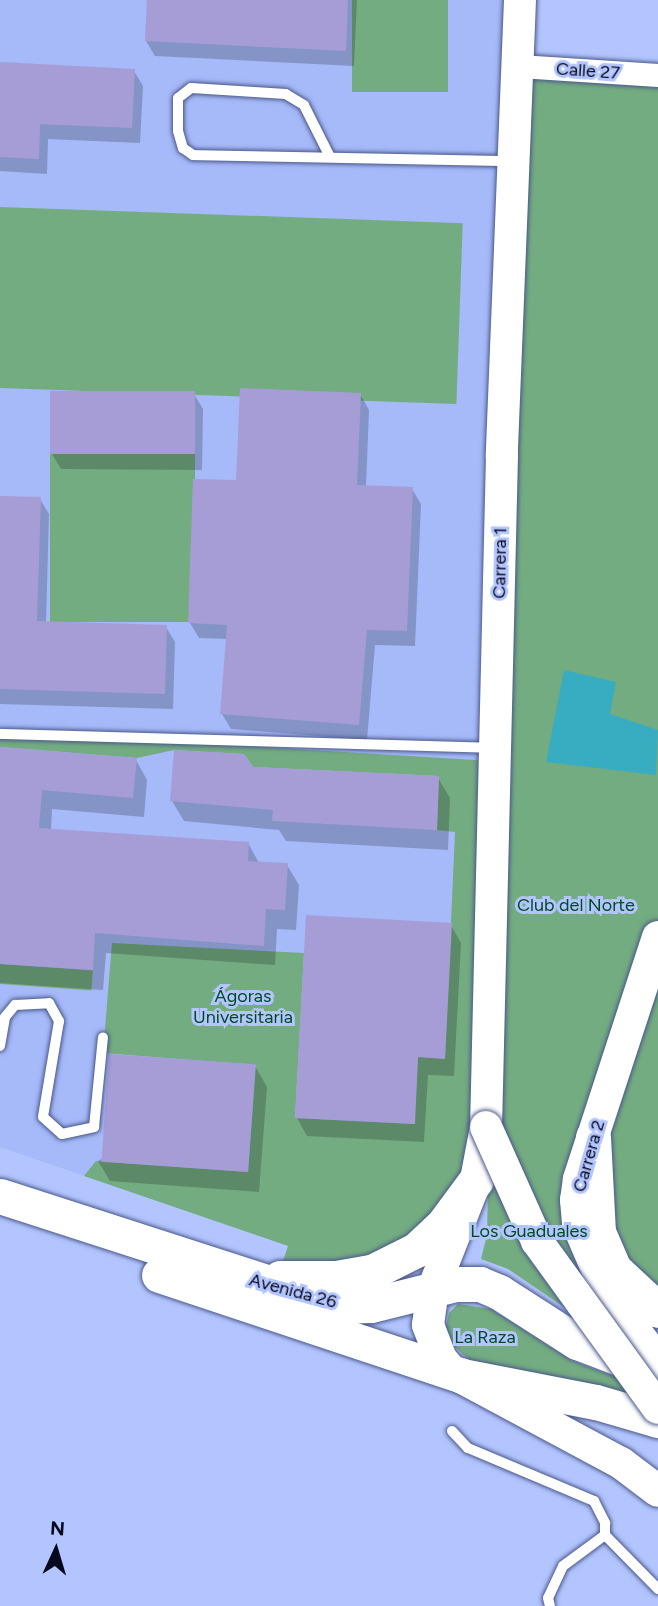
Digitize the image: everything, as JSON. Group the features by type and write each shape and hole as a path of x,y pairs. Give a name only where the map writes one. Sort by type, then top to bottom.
{"main road":[{"name":"Carrera 1","path":"453,1373 441,1359 428,1325 433,1289 477,1180 486,1127 502,455 516,162 520,0"},
{"name":"Carrera 2","path":"658,937 579,1178 578,1225 594,1268 608,1295 658,1361"},
{"path":"486,1127 537,1241 658,1408"},
{"path":"593,1137 598,1231 614,1269 658,1310"},
{"path":"239,1277 311,1279 374,1271 425,1242 477,1180"},
{"name":"Avenida 26","path":"0,1196 239,1277 340,1306 371,1305 433,1289 480,1284 499,1292 577,1342 658,1373"},
{"name":"Avenida 26","path":"0,1219 453,1373 596,1402 658,1420"},
{"path":"453,1373 621,1463 658,1491"}],"street":[{"name":"Calle 27","path":"519,66 658,75"}],"lane":[{"path":"330,157 304,105 286,94 191,88 178,98 180,139 183,148 193,155 516,162"},
{"path":"0,734 496,748"},
{"path":"0,1046 5,1017 15,1005 49,1003 60,1021 43,1117 62,1134 94,1127 103,1037"},
{"path":"452,1431 468,1448 594,1501 605,1523 605,1535 658,1589"},
{"path":"548,1603 563,1566 605,1535"}],"shaded area":[{"path":"0,0 520,0 491,761 466,760 453,1131 287,1245 0,1147"},
{"path":"564,670 616,682 610,714 658,730 656,775 546,762"}],"green space":[{"path":"352,0 448,0 448,92 352,92"},
{"path":"520,71 658,78 658,1310 597,1281 658,1334 658,1348 589,1324 508,1269 481,1259 487,1235 489,1132 412,1246 274,1287 288,1246 84,1176 96,1161 248,1172 256,1065 103,1053 112,943 304,953 295,1118 414,1124 418,1057 445,1058 455,832 437,830 439,776 253,767 244,754 174,750 137,758 0,747 0,731 491,761"},
{"path":"0,207 463,223 456,404 0,388"},
{"path":"50,454 195,454 195,622 50,622"},
{"path":"0,964 93,970 91,990 0,984"},
{"name":"La Raza","path":"458,1304 491,1309 573,1361 618,1378 658,1405 469,1360 453,1345 446,1327 449,1313"}],"building":[{"path":"147,0 348,0 346,51 145,41"},
{"path":"0,62 135,69 132,128 40,124 39,159 0,157"},
{"path":"240,388 361,393 357,485 413,487 407,631 367,630 359,725 220,714 227,625 188,623 193,479 236,480"},
{"path":"50,391 195,391 195,454 50,454"},
{"path":"0,496 41,497 37,621 167,625 165,694 0,689"},
{"path":"0,747 137,758 133,798 42,790 39,828 249,842 248,861 288,863 285,910 266,909 264,946 95,933 93,970 0,964"},
{"path":"174,750 244,754 253,767 439,776 437,830 272,821 273,810 170,801"},
{"path":"306,915 452,923 445,1059 418,1057 415,1124 295,1118"},
{"path":"109,1054 256,1064 248,1172 101,1162"}],"park label":[{"name":"Club del Norte","path":"576,905"},
{"name":"Ágoras Universitaria","path":"243,1007"},
{"name":"Los Guaduales","path":"529,1231"}]}
